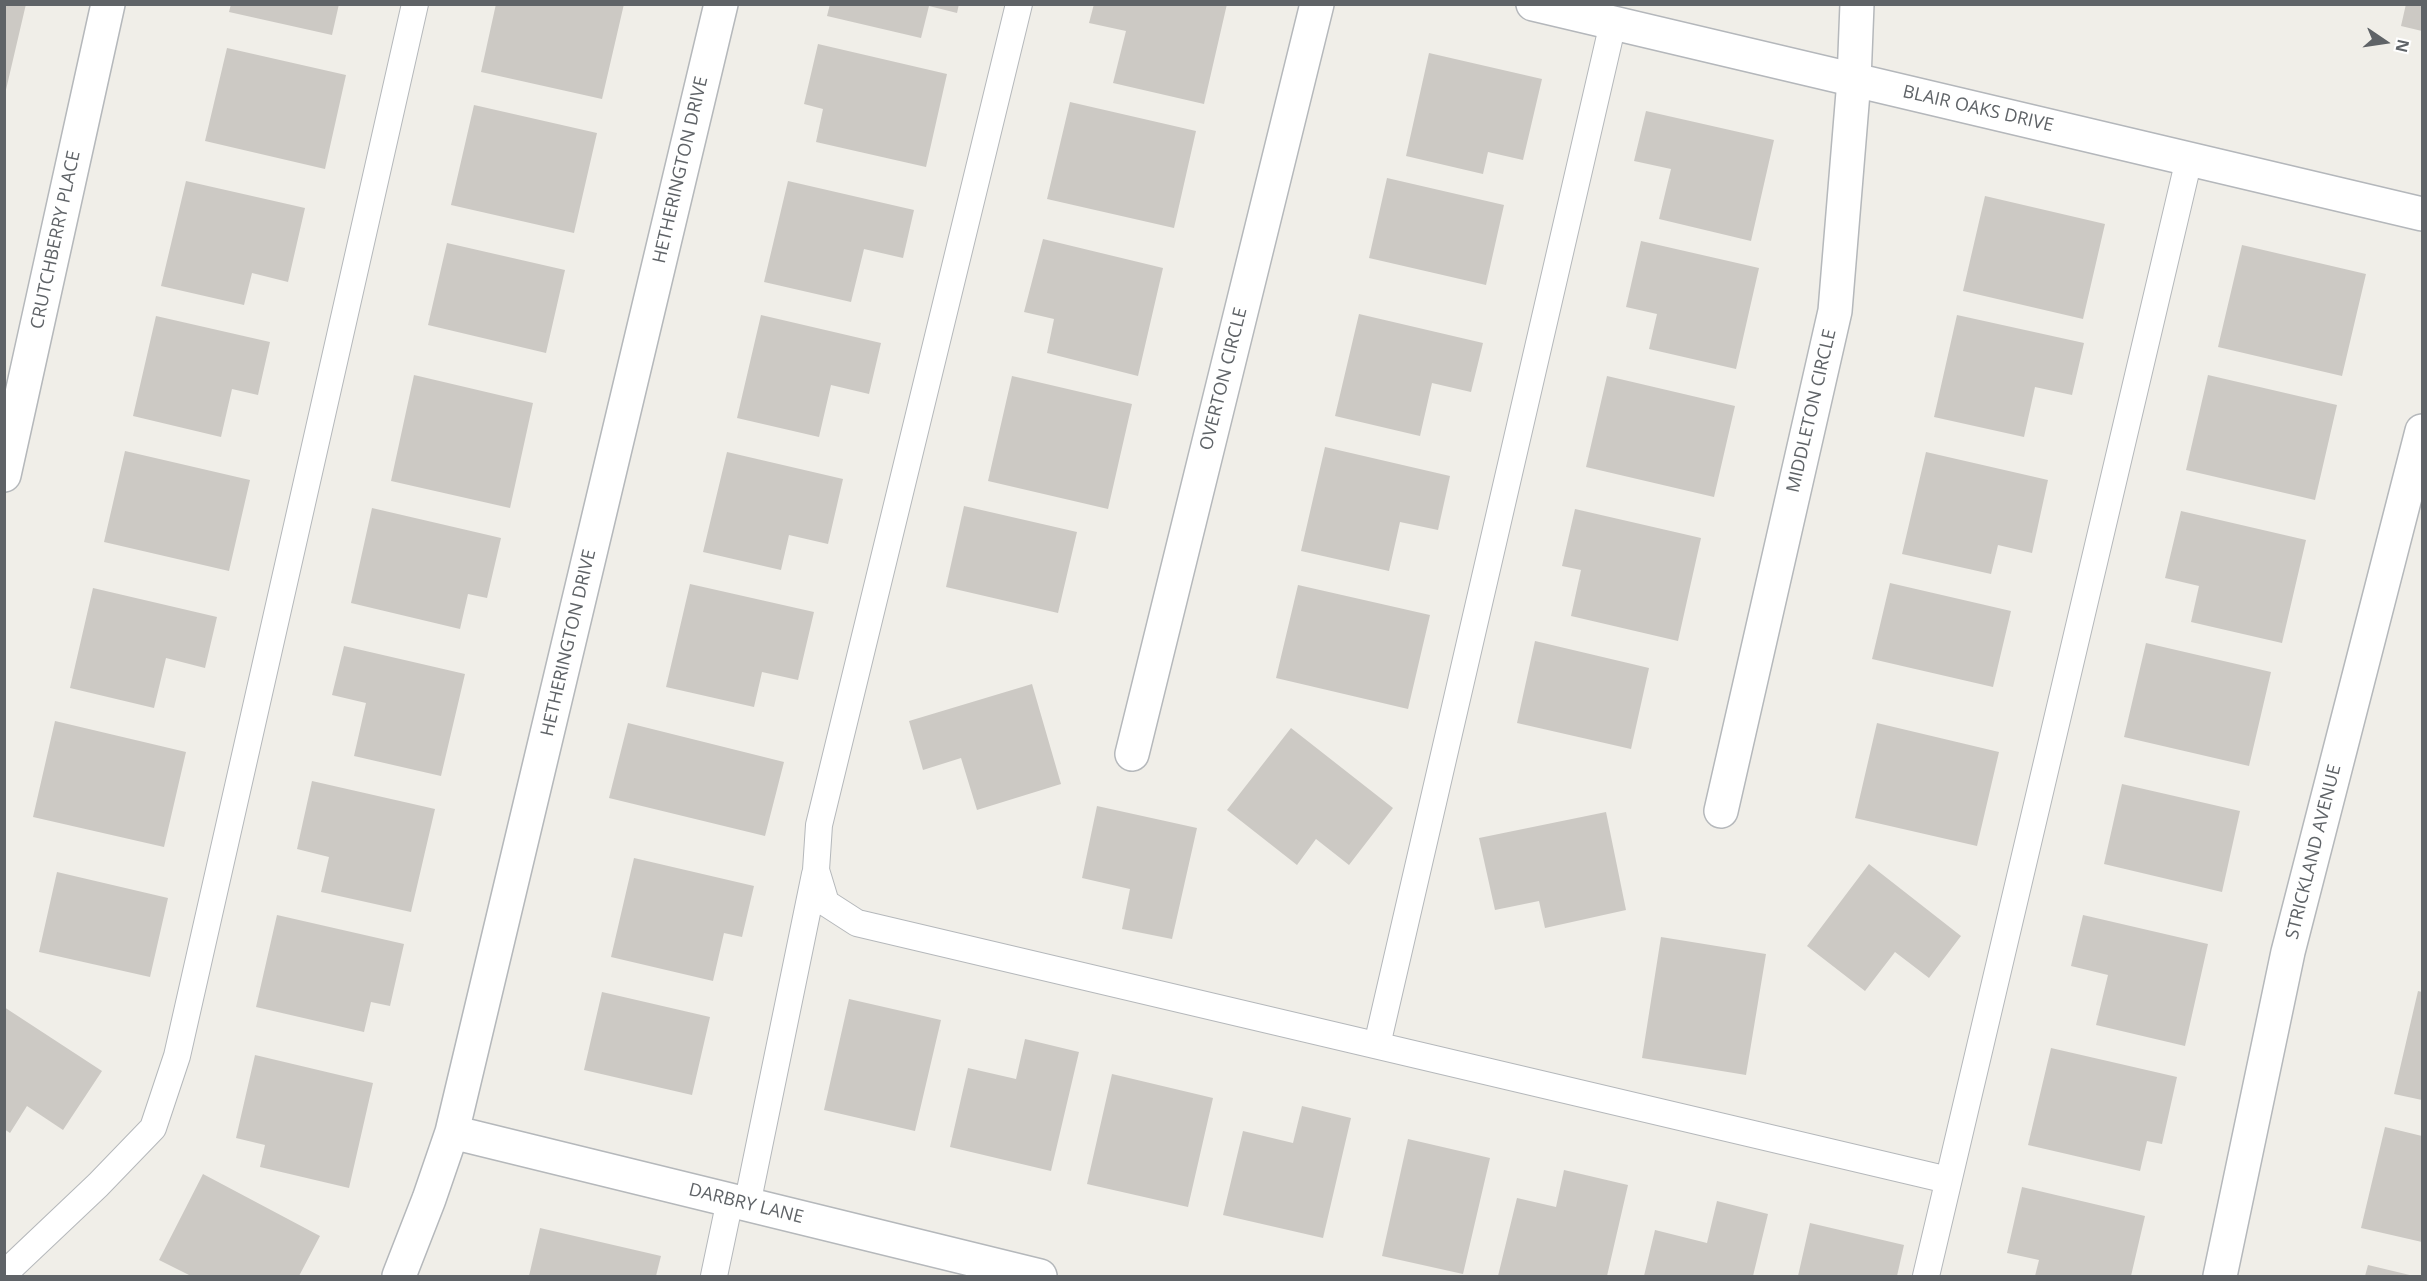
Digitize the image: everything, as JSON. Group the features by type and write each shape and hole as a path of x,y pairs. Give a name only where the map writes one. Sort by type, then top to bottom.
{"street":[{"name":"CRUTCHBERRY PLACE","path":"4,474 108,4"},
{"name":"HETHERINGTON DRIVE","path":"399,1276 452,1132 721,4"},
{"name":"OVERTON CIRCLE","path":"1132,754 1317,4"},
{"name":"BLAIR OAKS DRIVE","path":"1533,4 2422,214"},
{"name":"MIDDLETON CIRCLE","path":"1721,811 1835,310 1854,80 1857,4"},
{"name":"STRICKLAND AVENUE","path":"2220,1276 2288,952 2422,431"},
{"name":"DARBRY LANE","path":"452,1132 1025,1275"}],"lane":[{"path":"4,1274 98,1185 153,1128 177,1056 415,4"},
{"path":"714,1276 739,1202 816,870 819,825 1020,4"},
{"path":"1377,1045 1613,23"},
{"path":"1926,1276 2189,159"},
{"path":"816,870 826,903 857,923 1948,1180"}],"building":[{"path":"4,4 26,4 5,94 4,94"},
{"path":"231,4 339,4 332,35 229,12"},
{"path":"496,4 624,4 602,99 481,72"},
{"path":"830,4 959,4 957,13 929,6 921,38 827,16"},
{"path":"1094,4 1227,4 1204,104 1113,83 1126,31 1089,23"},
{"path":"2406,4 2422,4 2422,31 2401,26"},
{"path":"818,44 947,74 926,167 816,142 823,109 804,104"},
{"path":"227,48 346,75 325,169 205,141"},
{"path":"1429,53 1542,79 1523,160 1488,152 1483,174 1406,156"},
{"path":"1070,102 1196,131 1174,228 1047,199"},
{"path":"474,105 597,133 574,233 451,205"},
{"path":"1646,111 1774,140 1751,241 1659,219 1671,169 1634,161"},
{"path":"1387,178 1504,205 1486,285 1369,258"},
{"path":"186,181 305,208 288,282 252,273 244,305 161,286"},
{"path":"788,181 914,210 903,258 864,249 851,302 764,282"},
{"path":"1985,196 2105,224 2083,319 1963,291"},
{"path":"1043,239 1163,268 1138,376 1047,353 1054,319 1024,312"},
{"path":"1641,241 1759,268 1736,369 1649,349 1657,314 1626,307"},
{"path":"447,243 565,270 546,353 428,325"},
{"path":"2242,245 2366,274 2342,376 2218,347"},
{"path":"1359,314 1483,343 1471,392 1432,383 1420,436 1335,416"},
{"path":"761,315 881,343 869,394 831,385 819,437 737,418"},
{"path":"1957,315 2084,343 2072,395 2035,387 2024,437 1934,417"},
{"path":"156,316 270,342 258,395 232,389 221,437 133,416"},
{"path":"414,375 533,403 510,508 391,481"},
{"path":"2208,375 2337,405 2315,500 2186,470"},
{"path":"1012,376 1132,404 1108,509 988,481"},
{"path":"1607,376 1735,406 1714,497 1586,467"},
{"path":"1325,447 1450,476 1438,530 1400,522 1389,571 1301,551"},
{"path":"125,451 250,480 229,571 104,542"},
{"path":"727,452 843,479 828,544 789,535 781,570 703,552"},
{"path":"1926,452 2048,480 2032,553 1998,545 1991,574 1902,554"},
{"path":"964,506 1077,532 1058,613 946,587"},
{"path":"372,508 501,538 487,598 468,594 460,629 351,603"},
{"path":"1575,509 1701,538 1678,641 1571,616 1581,570 1562,566"},
{"path":"2181,511 2306,540 2282,643 2191,622 2199,586 2165,578"},
{"path":"1890,583 2011,611 1993,687 1872,659"},
{"path":"690,584 814,612 798,680 762,672 754,707 666,687"},
{"path":"1298,585 1430,615 1408,709 1276,678"},
{"path":"93,588 217,617 205,668 166,658 154,708 70,688"},
{"path":"1535,641 1649,668 1631,749 1517,723"},
{"path":"2146,643 2271,672 2249,766 2124,737"},
{"path":"344,646 465,674 441,776 354,756 366,703 332,695"},
{"path":"1032,684 1061,784 977,810 961,758 923,770 909,721"},
{"path":"55,721 186,752 164,847 33,817"},
{"path":"628,723 784,762 765,836 609,798"},
{"path":"1877,723 1999,752 1977,846 1855,818"},
{"path":"1291,728 1393,808 1349,865 1316,839 1297,865 1227,810"},
{"path":"312,781 435,809 411,912 321,892 329,857 297,849"},
{"path":"2122,784 2240,811 2222,892 2104,864"},
{"path":"1097,806 1197,828 1172,939 1122,929 1130,889 1082,878"},
{"path":"1606,812 1626,910 1545,928 1539,901 1495,910 1479,838"},
{"path":"634,858 754,886 742,937 724,933 713,981 611,957"},
{"path":"1869,864 1961,936 1929,978 1895,952 1865,991 1807,946"},
{"path":"57,872 168,898 150,977 39,952"},
{"path":"277,915 404,944 390,1006 371,1002 364,1032 256,1007"},
{"path":"2083,915 2208,944 2185,1046 2096,1025 2108,975 2071,966"},
{"path":"1661,937 1766,954 1746,1075 1642,1058"},
{"path":"2418,991 2422,992 2422,1100 2394,1094"},
{"path":"602,992 710,1017 692,1095 584,1070"},
{"path":"849,999 941,1020 915,1131 824,1110"},
{"path":"4,1007 102,1071 63,1130 27,1106 10,1133 4,1129"},
{"path":"1025,1039 1079,1052 1051,1171 950,1147 968,1068 1016,1079"},
{"path":"2051,1048 2177,1077 2162,1144 2147,1141 2140,1171 2028,1145"},
{"path":"255,1055 373,1083 349,1188 260,1167 265,1145 236,1138"},
{"path":"1112,1074 1213,1098 1188,1207 1087,1184"},
{"path":"1302,1106 1351,1118 1323,1238 1223,1215 1243,1131 1293,1143"},
{"path":"2385,1127 2422,1136 2422,1242 2361,1228"},
{"path":"1408,1139 1490,1158 1463,1274 1382,1256"},
{"path":"1564,1170 1628,1185 1607,1276 1498,1276 1517,1198 1556,1207"},
{"path":"203,1174 320,1236 299,1276 191,1276 159,1260"},
{"path":"2022,1187 2145,1216 2131,1276 2035,1276 2039,1260 2007,1253"},
{"path":"1717,1201 1768,1214 1753,1276 1644,1276 1655,1230 1707,1243"},
{"path":"1810,1223 1904,1245 1897,1276 1798,1276"},
{"path":"540,1228 661,1256 656,1276 529,1276"},
{"path":"2368,1265 2414,1276 2365,1276"}]}
